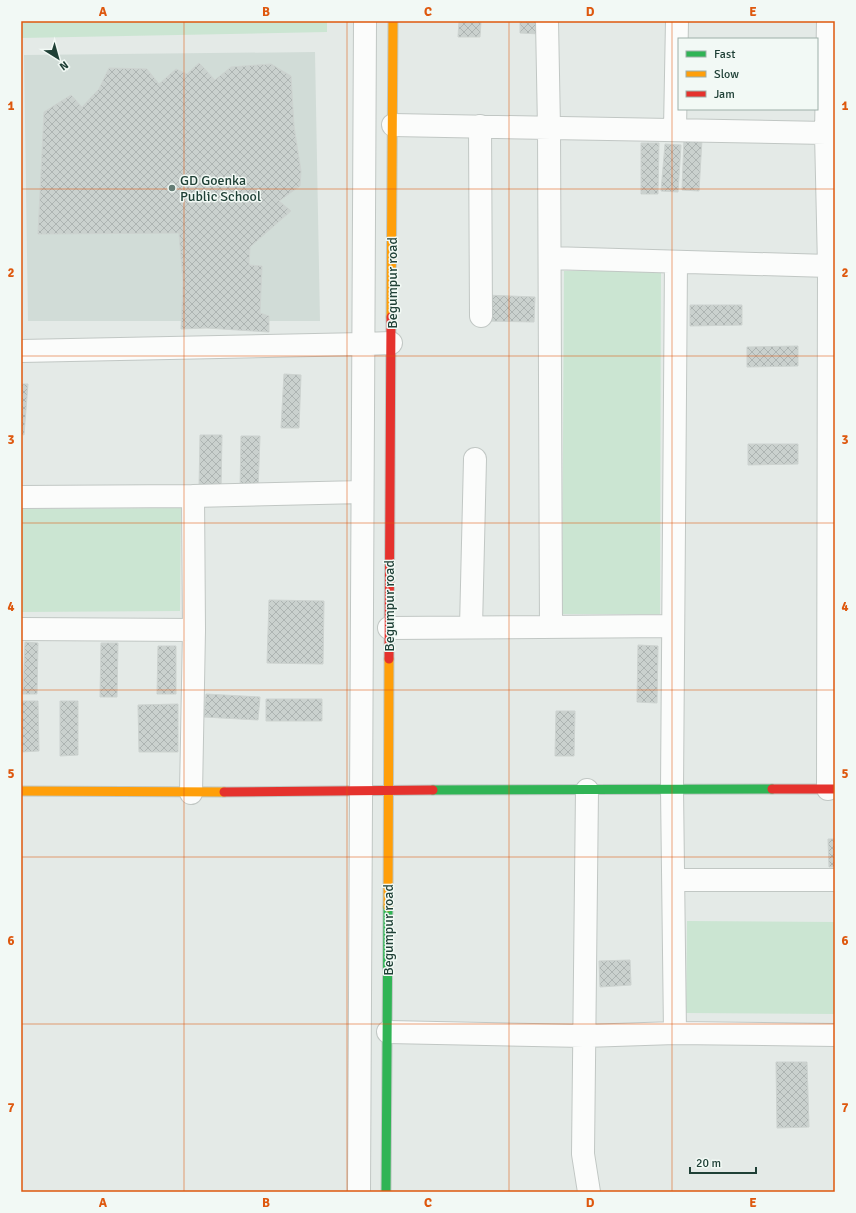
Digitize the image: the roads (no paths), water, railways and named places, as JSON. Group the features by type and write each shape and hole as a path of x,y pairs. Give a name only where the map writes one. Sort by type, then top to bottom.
{"street":[{"name":"Begumpur road","path":"359,1192 365,21"},
{"name":"Begumpur road","path":"386,1192 393,21"},
{"path":"547,21 550,128 551,627"},
{"path":"675,129 677,21"},
{"path":"21,791 191,793 361,790 832,789 832,360 826,133 828,21"},
{"path":"393,125 675,129 826,133"},
{"path":"480,126 481,316"},
{"path":"550,258 829,266"},
{"path":"675,1033 672,789 676,262"},
{"path":"21,351 391,343"},
{"path":"471,627 474,459"},
{"path":"21,497 193,496 362,492"},
{"path":"191,793 194,630 193,496"},
{"path":"389,628 673,626"},
{"path":"21,629 194,630"},
{"path":"587,790 583,1154 589,1192"},
{"path":"674,880 835,880"},
{"path":"388,1032 584,1036 675,1033 835,1035"}],"place":[{"name":"GD Goenka Public School","path":"172,188"}]}
